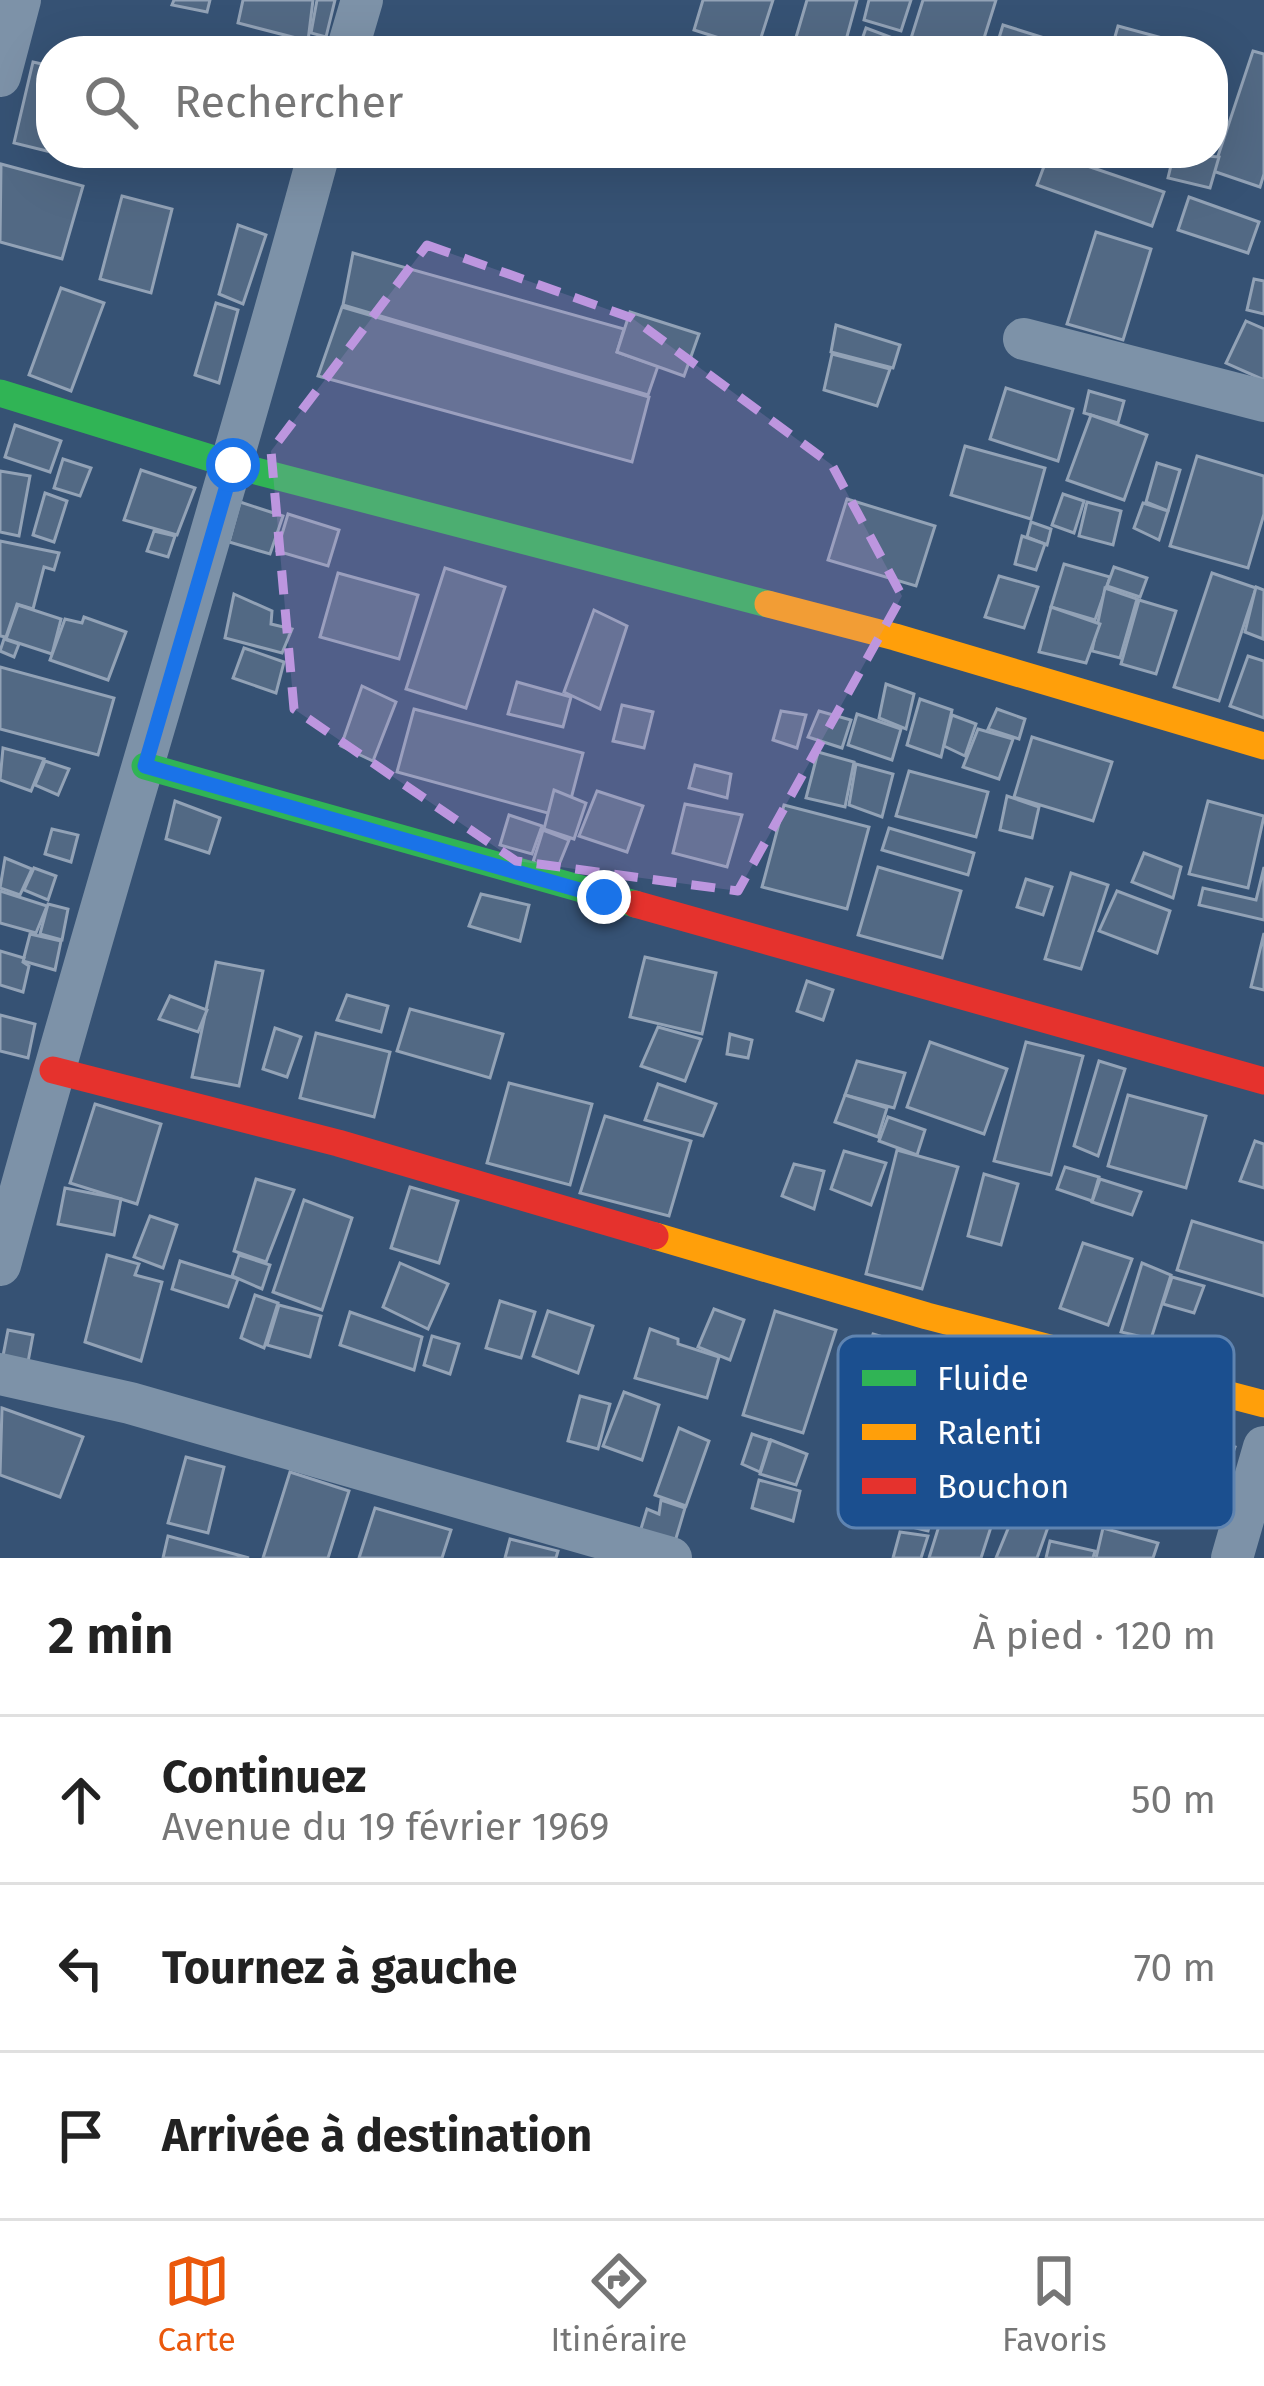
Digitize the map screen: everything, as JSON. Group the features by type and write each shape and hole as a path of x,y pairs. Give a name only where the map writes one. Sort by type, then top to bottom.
{"street":[{"path":"0,76 20,0"},
{"path":"351,36 362,0"},
{"path":"0,1265 315,168"},
{"path":"1024,339 1264,401"},
{"path":"0,393 233,465 895,637 1264,746"},
{"path":"145,766 1264,1081"},
{"path":"53,1070 338,1143 1004,1336"},
{"path":"0,1373 130,1403 671,1558"},
{"path":"1234,1396 1264,1404"},
{"path":"1232,1558 1264,1447"}],"highlighted area":[{"path":"427,245 632,318 832,465 902,596 738,891 516,861 294,709 271,451"}],"building":[{"path":"174,0 210,0 207,12 172,5"},
{"path":"243,0 313,0 309,36 289,36 238,23"},
{"path":"317,0 335,0 326,36 311,33"},
{"path":"703,0 773,0 761,36 713,36 694,30"},
{"path":"807,0 857,0 847,36 796,36"},
{"path":"869,0 911,0 901,31 864,20"},
{"path":"923,0 996,0 985,36 912,36"},
{"path":"1003,25 1038,36 1000,36"},
{"path":"1118,26 1155,36 1115,36"},
{"path":"866,28 888,36 863,36"},
{"path":"1253,51 1264,54 1264,174 1260,187 1213,171 1228,168 1228,126"},
{"path":"33,62 36,63 36,148 14,143"},
{"path":"1,164 83,186 62,259 0,242"},
{"path":"1043,168 1093,168 1164,192 1152,226 1037,185"},
{"path":"1170,168 1216,168 1210,188 1168,178"},
{"path":"122,196 172,209 151,293 100,279"},
{"path":"1189,197 1259,222 1248,253 1178,230"},
{"path":"238,225 266,235 243,304 219,294"},
{"path":"1096,232 1151,249 1123,340 1067,324"},
{"path":"353,253 624,329 617,352 658,366 648,395 343,305"},
{"path":"1254,279 1264,281 1264,314 1247,310"},
{"path":"61,288 104,303 71,391 29,375"},
{"path":"216,303 238,310 219,383 195,375"},
{"path":"342,307 649,397 632,462 318,376"},
{"path":"630,312 699,334 684,376 617,352"},
{"path":"1246,321 1264,329 1264,380 1226,363"},
{"path":"836,325 900,345 893,368 831,352"},
{"path":"832,354 890,369 877,406 824,390"},
{"path":"1006,388 1073,409 1058,461 990,439"},
{"path":"1089,391 1124,401 1118,423 1084,413"},
{"path":"1091,415 1147,435 1124,500 1067,480"},
{"path":"15,425 61,441 50,472 5,457"},
{"path":"965,446 1045,468 1031,519 951,495"},
{"path":"1197,456 1264,476 1264,514 1248,568 1170,546"},
{"path":"63,459 91,468 80,496 54,488"},
{"path":"1157,463 1180,470 1168,511 1146,502"},
{"path":"141,470 195,488 177,535 124,520"},
{"path":"0,471 30,476 19,536 0,532"},
{"path":"45,493 67,501 54,542 33,535"},
{"path":"1063,494 1084,501 1074,533 1052,525"},
{"path":"847,499 935,526 916,586 828,560"},
{"path":"240,502 283,516 270,554 229,542"},
{"path":"1087,502 1121,511 1113,545 1079,536"},
{"path":"1143,503 1168,511 1159,540 1134,528"},
{"path":"288,514 339,530 328,566 277,551"},
{"path":"1031,522 1051,529 1047,545 1027,537"},
{"path":"154,531 175,536 168,557 147,551"},
{"path":"1022,536 1045,544 1036,570 1015,564"},
{"path":"0,541 59,553 54,570 44,567 33,609 17,604 6,637 0,636"},
{"path":"1064,564 1110,577 1095,620 1051,607"},
{"path":"1114,567 1147,578 1140,597 1107,586"},
{"path":"445,568 505,587 466,708 406,689"},
{"path":"338,573 418,595 399,659 320,637"},
{"path":"1212,573 1256,588 1219,701 1174,687"},
{"path":"999,576 1038,587 1024,628 985,617"},
{"path":"1256,587 1264,590 1263,639 1245,632"},
{"path":"1105,588 1137,599 1120,658 1092,651"},
{"path":"234,594 272,611 271,624 292,629 282,653 225,638"},
{"path":"1139,600 1176,611 1156,674 1121,664"},
{"path":"18,605 61,619 52,654 6,639"},
{"path":"1051,607 1100,624 1086,663 1039,652"},
{"path":"594,610 627,626 600,709 564,692"},
{"path":"84,617 126,632 108,680 50,660 65,619 82,623"},
{"path":"4,639 19,644 14,657 0,651"},
{"path":"244,648 284,662 276,693 233,678"},
{"path":"1248,656 1264,661 1264,718 1230,706"},
{"path":"0,667 114,698 98,755 0,729"},
{"path":"517,682 571,697 563,727 508,714"},
{"path":"886,684 914,694 906,729 879,718"},
{"path":"362,686 396,702 373,761 341,746"},
{"path":"920,699 952,710 941,757 907,745"},
{"path":"622,705 653,712 644,748 613,741"},
{"path":"414,709 583,753 566,818 397,772"},
{"path":"997,709 1025,719 1019,739 988,729"},
{"path":"781,711 806,715 797,748 773,740"},
{"path":"819,711 851,720 842,748 808,737"},
{"path":"857,714 901,729 892,760 848,745"},
{"path":"952,715 976,724 965,756 944,746"},
{"path":"978,729 1013,739 999,779 963,767"},
{"path":"1032,737 1112,762 1093,821 1014,797"},
{"path":"3,748 44,759 31,791 0,780"},
{"path":"818,752 854,762 845,807 806,798"},
{"path":"45,761 69,769 58,795 35,785"},
{"path":"856,764 893,774 882,817 849,805"},
{"path":"695,765 731,774 727,798 689,788"},
{"path":"909,771 988,792 976,837 896,816"},
{"path":"554,790 586,803 574,839 544,829"},
{"path":"597,791 643,806 627,852 579,836"},
{"path":"1007,796 1039,807 1032,838 1000,830"},
{"path":"175,801 220,818 209,853 166,839"},
{"path":"1208,801 1264,816 1248,888 1189,874"},
{"path":"685,804 742,815 727,867 673,853"},
{"path":"784,805 869,827 847,909 762,887"},
{"path":"509,815 542,826 532,854 500,845"},
{"path":"889,828 974,853 968,875 882,850"},
{"path":"52,829 78,835 71,862 45,854"},
{"path":"543,830 569,840 556,872 533,862"},
{"path":"1144,853 1181,867 1173,898 1132,882"},
{"path":"5,858 32,869 20,895 0,888"},
{"path":"878,867 961,891 942,958 858,935"},
{"path":"1264,867 1264,920 1199,905 1203,888 1256,900"},
{"path":"34,868 56,876 48,900 24,890"},
{"path":"1071,873 1108,885 1081,969 1045,959"},
{"path":"1026,879 1052,887 1043,915 1017,907"},
{"path":"0,891 47,906 36,933 0,923"},
{"path":"1117,891 1170,911 1157,953 1099,931"},
{"path":"481,894 529,905 520,941 469,926"},
{"path":"48,904 68,909 62,940 40,934"},
{"path":"1264,933 1264,990 1251,987"},
{"path":"30,934 61,941 55,970 23,961"},
{"path":"0,951 24,958 29,966 23,992 0,985"},
{"path":"645,957 716,973 702,1034 630,1017"},
{"path":"216,962 263,971 239,1086 192,1077"},
{"path":"807,981 833,990 823,1020 797,1011"},
{"path":"347,995 388,1006 381,1032 337,1020"},
{"path":"170,996 207,1010 198,1032 159,1019"},
{"path":"410,1009 503,1034 490,1078 397,1051"},
{"path":"0,1015 35,1024 28,1058 0,1051"},
{"path":"658,1027 701,1039 685,1081 641,1066"},
{"path":"275,1028 301,1037 287,1077 263,1069"},
{"path":"316,1033 390,1052 374,1117 300,1098"},
{"path":"730,1034 752,1040 748,1058 727,1054"},
{"path":"930,1042 1007,1069 984,1134 907,1107"},
{"path":"1026,1042 1083,1056 1051,1175 994,1161"},
{"path":"857,1061 905,1073 894,1108 845,1095"},
{"path":"1099,1061 1125,1069 1098,1156 1074,1146"},
{"path":"509,1083 592,1104 570,1185 487,1163"},
{"path":"658,1084 716,1104 703,1136 645,1120"},
{"path":"845,1095 887,1108 878,1137 835,1122"},
{"path":"1128,1095 1206,1116 1186,1188 1108,1166"},
{"path":"95,1104 161,1124 137,1204 70,1183"},
{"path":"605,1116 691,1141 669,1216 580,1193"},
{"path":"888,1117 925,1130 917,1155 879,1141"},
{"path":"1255,1141 1264,1144 1264,1188 1240,1181"},
{"path":"897,1150 958,1167 922,1289 866,1274"},
{"path":"844,1151 886,1163 871,1205 831,1189"},
{"path":"794,1164 824,1171 814,1209 782,1196"},
{"path":"1065,1167 1099,1177 1092,1201 1057,1189"},
{"path":"984,1174 1018,1184 1001,1245 968,1236"},
{"path":"256,1179 294,1190 266,1262 234,1251"},
{"path":"1100,1179 1141,1192 1132,1215 1092,1202"},
{"path":"410,1187 458,1201 439,1263 391,1248"},
{"path":"65,1188 121,1199 114,1235 58,1224"},
{"path":"304,1200 352,1218 322,1310 273,1292"},
{"path":"150,1216 177,1225 163,1268 134,1257"},
{"path":"1192,1221 1264,1243 1264,1296 1177,1270"},
{"path":"1083,1243 1132,1259 1108,1325 1060,1308"},
{"path":"107,1255 139,1264 135,1275 162,1282 141,1361 85,1342"},
{"path":"239,1255 270,1265 262,1289 232,1276"},
{"path":"180,1261 238,1279 228,1307 172,1289"},
{"path":"400,1263 448,1284 428,1329 383,1307"},
{"path":"1142,1263 1171,1275 1152,1336 1121,1332"},
{"path":"1172,1277 1204,1286 1194,1313 1163,1304"},
{"path":"255,1295 278,1303 264,1348 241,1338"},
{"path":"500,1301 535,1312 521,1358 486,1348"},
{"path":"279,1305 321,1316 310,1357 267,1345"},
{"path":"714,1309 744,1320 730,1360 698,1347"},
{"path":"548,1311 593,1326 578,1373 533,1356"},
{"path":"775,1311 836,1330 803,1433 743,1415"},
{"path":"350,1312 422,1337 414,1370 340,1345"},
{"path":"650,1329 719,1357 707,1398 635,1378"},
{"path":"8,1330 33,1335 28,1362 3,1356"},
{"path":"432,1336 459,1344 450,1374 424,1365"},
{"path":"624,1392 659,1405 642,1460 603,1446"},
{"path":"580,1396 610,1404 598,1449 568,1441"},
{"path":"2,1408 83,1437 60,1497 0,1475"},
{"path":"679,1428 709,1441 686,1506 655,1495"},
{"path":"752,1434 770,1440 760,1472 742,1464"},
{"path":"771,1440 807,1454 796,1485 760,1474"},
{"path":"186,1457 224,1467 208,1533 168,1523"},
{"path":"290,1472 349,1491 328,1558 263,1558"},
{"path":"759,1480 800,1491 793,1521 752,1508"},
{"path":"661,1500 685,1508 674,1545 640,1532 647,1509 659,1514"},
{"path":"375,1508 451,1530 442,1558 359,1558"},
{"path":"938,1528 991,1528 981,1558 929,1558"},
{"path":"1008,1528 1048,1528 1037,1558 996,1558"},
{"path":"1103,1528 1158,1543 1153,1558 1096,1558"},
{"path":"900,1532 928,1536 921,1558 893,1558"},
{"path":"168,1536 249,1558 163,1558"},
{"path":"510,1539 558,1551 556,1558 505,1558"},
{"path":"1050,1541 1095,1551 1093,1558 1046,1558"}],"traffic: fast":[{"path":"0,393 233,465 768,604"},
{"path":"145,766 635,904"}],"traffic: slow":[{"path":"768,604 1264,746"},
{"path":"655,1236 1004,1336"},
{"path":"1234,1396 1264,1404"}],"traffic: jam":[{"path":"635,904 1264,1081"},
{"path":"53,1070 338,1143 655,1236"}],"route":[{"path":"233,465 145,766 604,897"}]}
